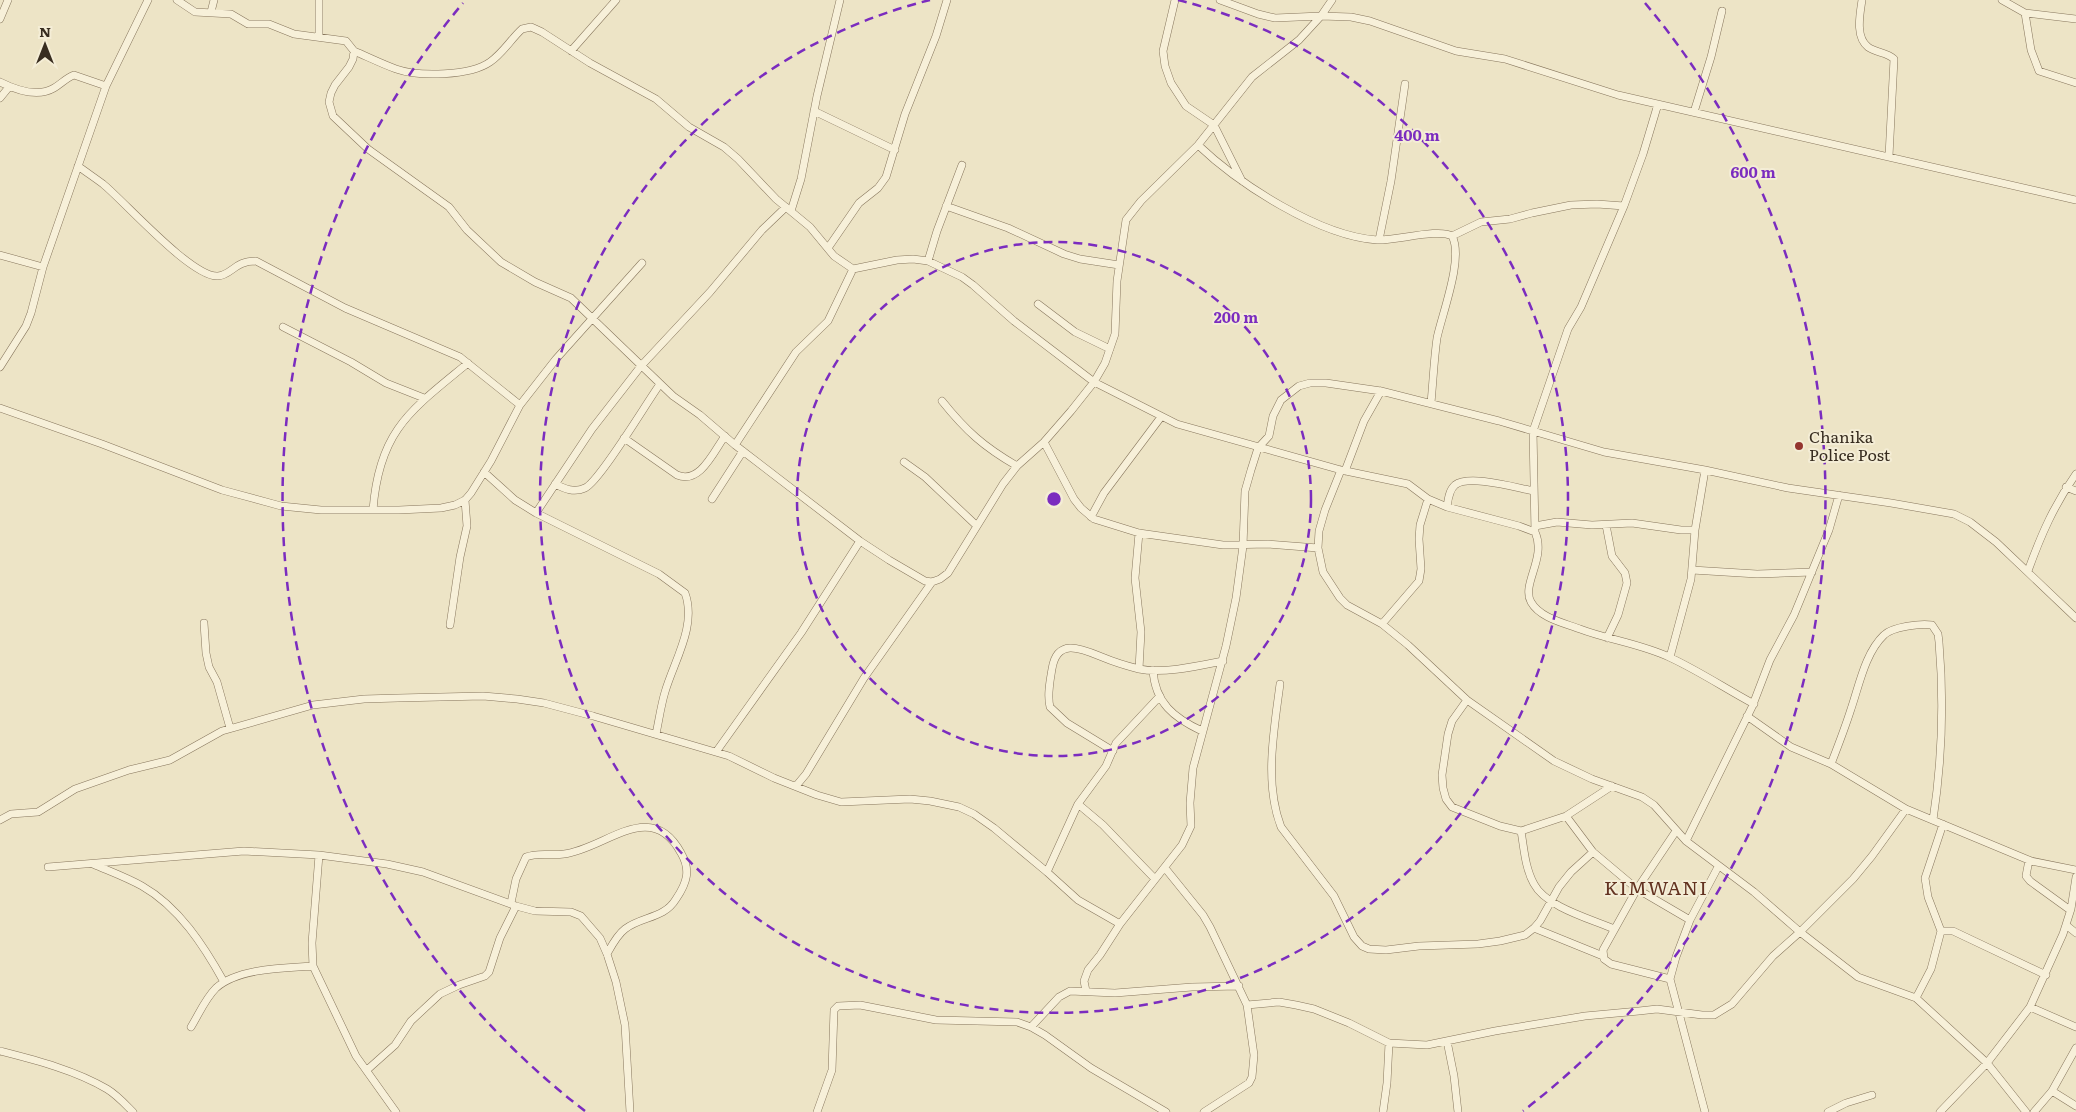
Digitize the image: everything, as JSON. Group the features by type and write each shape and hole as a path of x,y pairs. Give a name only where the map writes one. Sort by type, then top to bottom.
{"street":[{"path":"0,19 8,0"},
{"path":"0,367 26,326 43,267 106,86 148,0"},
{"path":"177,0 195,12 230,14 248,24 269,24 294,34 346,41 354,51 398,70 438,74 478,68 500,53 522,29 531,27 656,99 689,126 724,147 810,227 834,256 853,269 897,260 913,259 928,261 962,277 1035,338 1094,382 1161,417 1196,430 1258,448 1291,454 1343,470 1411,485 1428,499 1448,507 1519,526 1535,529 1557,522 1606,525 1632,523 1681,530 1695,530"},
{"path":"210,12 214,0"},
{"path":"319,0 319,37"},
{"path":"571,51 616,0"},
{"path":"536,513 592,429 642,366 710,292 762,230 789,209 801,178 840,0"},
{"path":"828,248 860,203 878,188 886,177 896,150 905,114 936,36 947,0"},
{"path":"1175,0 1163,51 1170,83 1186,106 1214,125 1242,182"},
{"path":"1220,0 1275,18 1321,16 1370,21 1456,51 1505,59 1598,89 1888,156 1935,169 1991,179 2010,186 2076,200"},
{"path":"796,786 810,767 864,678 932,582 948,573 1003,484 1017,466 1044,442 1094,382 1115,334 1119,265 1126,220 1151,191 1198,145 1252,77 1299,40 1321,16 1332,0"},
{"path":"1862,0 1861,37 1868,47 1890,55 1894,59 1888,156"},
{"path":"2002,0 2025,13 2076,19"},
{"path":"1694,112 1711,57 1722,11"},
{"path":"2025,13 2031,50 2039,71 2076,83"},
{"path":"354,51 350,67 331,93 329,102 333,116 383,162 449,207 467,230 501,262 535,282 571,298 594,317 660,384 735,445 860,540 911,573 932,582"},
{"path":"0,82 22,91 43,92 51,90 74,75 106,86"},
{"path":"1379,240 1391,181 1405,84"},
{"path":"0,98 9,86"},
{"path":"1658,104 1643,154 1624,206 1581,307 1568,329 1533,432 1535,529 1539,554 1529,594 1533,606 1557,621 1670,657 1754,704"},
{"path":"814,112 896,150"},
{"path":"1198,145 1218,164 1269,199 1324,225 1363,238 1379,240 1435,233 1444,233 1452,236 1481,222 1510,219 1571,205 1624,206"},
{"path":"928,261 962,165"},
{"path":"78,166 103,185 181,258 206,274 218,276 225,274 246,261 256,262 345,308 447,351 468,363 520,405"},
{"path":"946,206 1000,225 1064,254 1080,259 1119,265"},
{"path":"1431,403 1436,344 1451,288 1454,263 1452,236"},
{"path":"0,255 43,267"},
{"path":"0,408 250,499 281,506 320,510 373,510 441,508 455,505 465,500 484,472 520,405 556,359 642,263"},
{"path":"735,445 796,352 828,321 853,269"},
{"path":"1038,304 1075,332 1110,349"},
{"path":"284,327 351,362 386,384 424,398"},
{"path":"373,510 375,485 382,457 390,441 409,413 424,398 468,363"},
{"path":"1086,991 1084,981 1088,970 1120,924 1182,845 1190,830 1192,775 1202,731 1223,661 1236,598 1243,546 1245,490 1258,448 1269,436 1273,416 1281,400 1298,386 1310,383 1326,383 1381,391 1431,403 1604,452 1705,470 1788,488 1954,514 1970,522 1990,537 2076,618"},
{"path":"555,484 567,490 576,491 586,488 600,472 660,384"},
{"path":"1381,391 1364,421 1325,510 1319,531 1318,548 1324,572 1340,598 1347,605 1382,624 1408,645 1467,700 1554,761 1592,779 1642,797 1654,805 1686,841 1718,867 1754,892 1800,932 1858,977 1916,998 1987,1063 2026,1112"},
{"path":"942,401 954,417 976,439 988,449 1017,466"},
{"path":"1091,516 1104,493 1161,417"},
{"path":"624,438 677,475 688,478 696,475 702,469 725,436"},
{"path":"1044,442 1074,499 1080,508 1091,516 1139,533 1206,543 1243,546 1268,544 1318,548"},
{"path":"712,499 743,450"},
{"path":"904,462 925,476 977,526"},
{"path":"1670,657 1692,570 1695,530 1705,470"},
{"path":"484,472 515,500 536,513 659,574 686,593 688,608 684,635 680,652 665,692 656,734"},
{"path":"2028,571 2046,524 2066,487 2076,474"},
{"path":"1448,507 1452,489 1456,484 1465,482 1478,481 1534,490"},
{"path":"2066,487 2076,491"},
{"path":"1686,841 1754,704 1770,660 1794,615 1829,530 1839,495"},
{"path":"1382,624 1419,582 1421,569 1420,525 1428,499"},
{"path":"450,626 460,557 467,526 465,500"},
{"path":"1606,525 1612,556 1625,572 1627,583 1621,609 1607,638"},
{"path":"1139,533 1135,578 1141,632 1139,669"},
{"path":"716,752 801,633 860,540"},
{"path":"1692,570 1757,574 1812,572"},
{"path":"204,623 207,660 217,682 230,728"},
{"path":"1831,764 1865,667 1880,640 1891,631 1915,625 1932,625 1938,634 1939,642 1942,728 1933,820"},
{"path":"1113,751 1067,723 1050,707 1052,665 1056,655 1061,650 1077,648 1139,669 1154,670 1223,661"},
{"path":"1154,670 1156,687 1160,696 1174,715 1183,722 1202,731"},
{"path":"1280,684 1272,782 1277,817 1281,828 1334,896 1354,937 1362,946 1386,950 1419,946 1500,942 1517,938 1534,928 1559,887 1571,872 1593,852"},
{"path":"0,820 11,814 38,812 75,788 129,770 170,760 203,740 230,728 313,705 364,699 483,696 544,703 656,734 744,762 774,778 841,802 910,799 960,807 994,828 1078,900 1120,924"},
{"path":"1047,872 1078,804 1100,774 1120,738 1160,696"},
{"path":"1467,700 1452,721 1448,734 1442,775 1446,799 1452,807 1500,826 1521,831 1566,816 1612,786"},
{"path":"1747,716 1791,747 1831,764 1906,809 2029,860 2076,870"},
{"path":"1078,804 1102,825 1155,879"},
{"path":"1247,1005 1279,1002 1314,1009 1350,1023 1389,1043 1428,1045 1585,1016 1657,1009 1702,1016 1714,1015 1732,1004 1773,956 1800,932 1872,856 1906,809"},
{"path":"1566,816 1593,852 1637,889 1690,920"},
{"path":"1916,998 1930,969 1941,931 1928,897 1925,878 1944,824"},
{"path":"367,1070 395,1045 411,1021 440,994 485,976 488,972 514,905 516,879 526,857 533,854 563,855 578,851 624,831 639,827 654,827 670,838 680,851 687,866 687,874 680,892 670,908 623,930 608,954"},
{"path":"1521,831 1526,864 1535,886 1551,902 1614,929"},
{"path":"1670,979 1610,964 1606,962 1603,956 1603,950 1637,889 1676,831"},
{"path":"48,867 244,851 318,855 387,864 423,872 534,911 571,912 581,916 600,938 608,954 625,1025 630,1112"},
{"path":"318,855 312,943 313,966 349,1042 396,1112"},
{"path":"2029,860 2026,876 2030,881 2070,910"},
{"path":"91,863 143,887 160,898 183,920 213,962 224,982"},
{"path":"1705,1112 1670,979 1676,956 1690,920 1718,867"},
{"path":"1165,868 1203,915 1247,1005 1254,1055 1252,1077 1243,1088 1204,1112"},
{"path":"1940,1112 1987,1063 2030,1006 2046,975 2066,925 2076,877"},
{"path":"2066,925 2076,933"},
{"path":"1534,928 1603,956"},
{"path":"1941,931 1952,930 2046,975"},
{"path":"191,1027 205,1001 224,982 251,973 313,966"},
{"path":"1032,1027 1059,997 1070,991 1115,993 1192,987 1239,986"},
{"path":"817,1112 832,1070 834,1010 838,1006 860,1005 936,1020 1017,1022 1032,1027 1091,1068 1166,1112"},
{"path":"2030,1006 2076,1027"},
{"path":"1447,1041 1454,1076 1458,1112"},
{"path":"1383,1112 1389,1043"},
{"path":"2034,1112 2052,1091 2076,1048"},
{"path":"0,1051 93,1081 108,1089 133,1112"},
{"path":"2052,1091 2076,1106"},
{"path":"1828,1112 1846,1103 1872,1095"}],"place":[{"name":"Chanika Police Post","path":"1799,446"}],"district":[{"name":"KIMWANI","path":"1656,888"}]}
